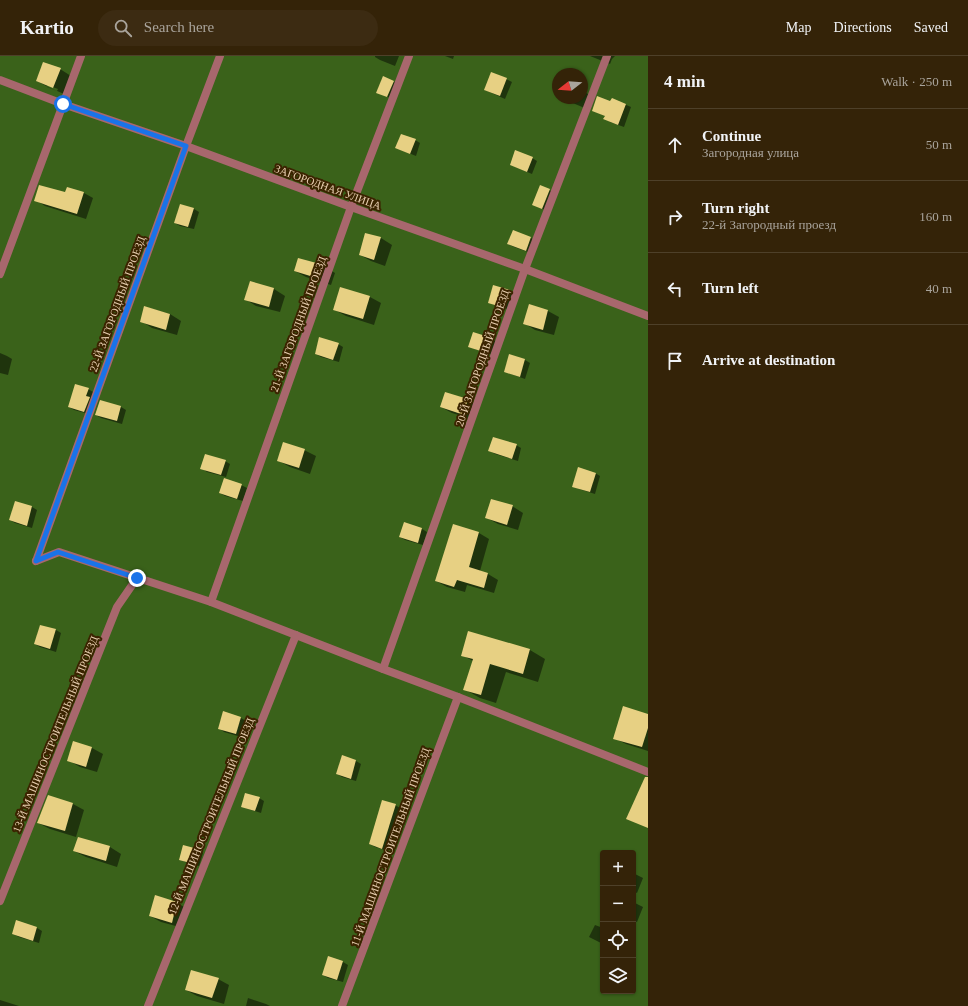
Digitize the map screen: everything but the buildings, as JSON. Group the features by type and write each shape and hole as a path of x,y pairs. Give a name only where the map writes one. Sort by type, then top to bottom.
{"street":[{"path":"0,274 81,56"},
{"name":"22-Й ЗАГОРОДНЫЙ ПРОЕЗД","path":"137,578 58,552 36,561 220,56"},
{"name":"21-Й ЗАГОРОДНЫЙ ПРОЕЗД","path":"211,602 351,207 409,56"},
{"name":"20-Й ЗАГОРОДНЫЙ ПРОЕЗД","path":"383,669 525,269 607,56"},
{"name":"ЗАГОРОДНАЯ УЛИЦА","path":"0,80 63,104 186,146 525,269 648,316"},
{"path":"137,578 211,602 648,772"},
{"name":"13-Й МАШИНОСТРОИТЕЛЬНЫЙ ПРОЕЗД","path":"0,901 117,607 137,578"},
{"name":"12-Й МАШИНОСТРОИТЕЛЬНЫЙ ПРОЕЗД","path":"148,1006 296,635"},
{"name":"11-Й МАШИНОСТРОИТЕЛЬНЫЙ ПРОЕЗД","path":"342,1006 458,697"}],"green space":[{"path":"0,56 648,56 648,1006 0,1006"}],"route":[{"path":"63,104 186,146 36,561 58,552 137,578"}]}
